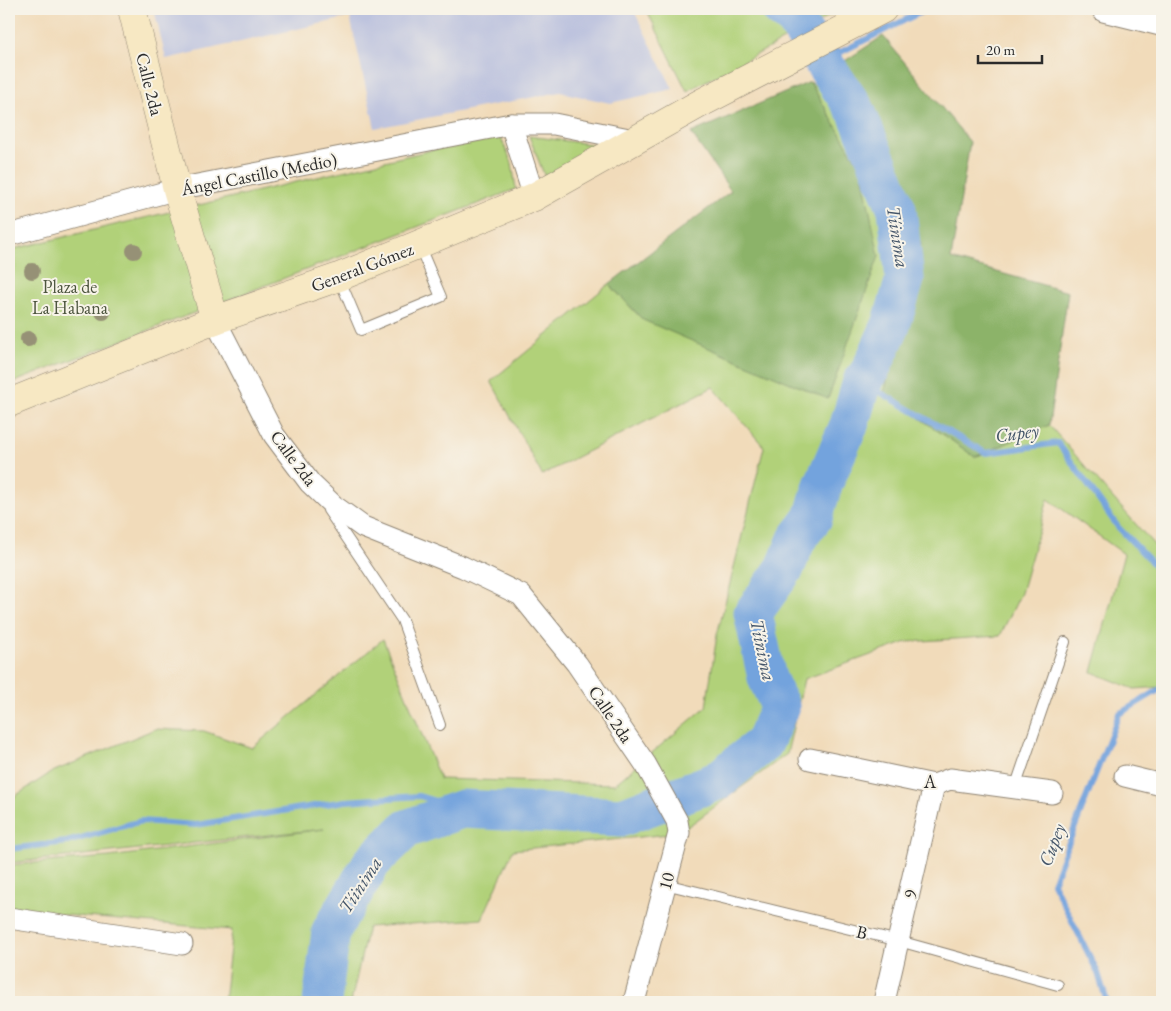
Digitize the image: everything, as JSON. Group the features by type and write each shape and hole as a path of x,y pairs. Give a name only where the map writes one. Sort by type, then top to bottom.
{"main road":[{"name":"Calle 2da","path":"132,9 176,190 214,320"},
{"name":"General Gómez","path":"9,402 214,320 339,277 534,197 701,103 883,9"}],"street":[{"path":"1105,9 1162,23"},
{"name":"Ángel Castillo (Medio)","path":"9,235 176,190 511,124 554,124 634,140"},
{"path":"511,124 534,197"},
{"name":"Calle 2da","path":"214,320 274,435 310,482 334,506 363,527 463,567 521,594 577,664 646,765"},
{"name":"A","path":"810,759 934,785 950,779 1052,793"},
{"name":"10","path":"634,1002 679,833 677,821 646,765"},
{"path":"1124,776 1162,785"},
{"name":"9","path":"884,1002 934,785"},
{"path":"9,918 182,944"}],"lane":[{"path":"339,277 362,330 440,297 419,245"},
{"path":"310,482 402,620 440,725"},
{"path":"1015,788 1065,642"},
{"name":"B","path":"666,884 899,941 1058,985"}],"shaded area":[{"path":"154,9 633,9 673,89 610,103 560,92 375,128 350,17 166,59"}],"green space":[{"path":"646,9 843,9 687,91"},
{"path":"883,36 970,142 951,259 1068,292 1049,425 975,457 884,393 921,244 879,138 837,66"},
{"path":"810,82 856,111 901,253 885,393 975,457 1049,425 1162,554 1162,687 1134,689 1092,672 1124,554 1048,499 1021,593 1000,636 907,642 804,679 787,754 679,833 513,850 482,919 368,927 351,1002 224,1002 232,930 9,910 9,865 109,857 324,829 9,863 9,800 52,772 155,729 204,731 252,748 383,639 440,779 615,784 706,707 717,635 764,447 713,387 542,475 491,381 609,284 643,320 860,169"},
{"path":"810,82 861,169 879,256 828,399 643,320 609,284 731,191 691,133"},
{"name":"Plaza de La Habana","path":"499,134 512,163 516,189 9,384 9,250"},
{"path":"529,136 605,146 545,177"}],"waterway":[{"name":"Tíinima","path":"322,1002 331,931 372,862 406,829 462,809 622,817 717,781 764,743 780,706 767,678 753,613 785,568 797,539 813,518 823,485 849,425 862,382 870,371 891,325 905,279 897,209 856,111 794,19 781,9"},
{"path":"823,61 927,9"},
{"name":"Cupey","path":"862,382 986,453 1058,443 1118,527 1162,573"},
{"name":"Cupey","path":"1107,1002 1098,973 1053,883 1119,714 1162,688"},
{"path":"9,849 67,842 141,821 196,825 345,801 419,796 462,809"}]}
